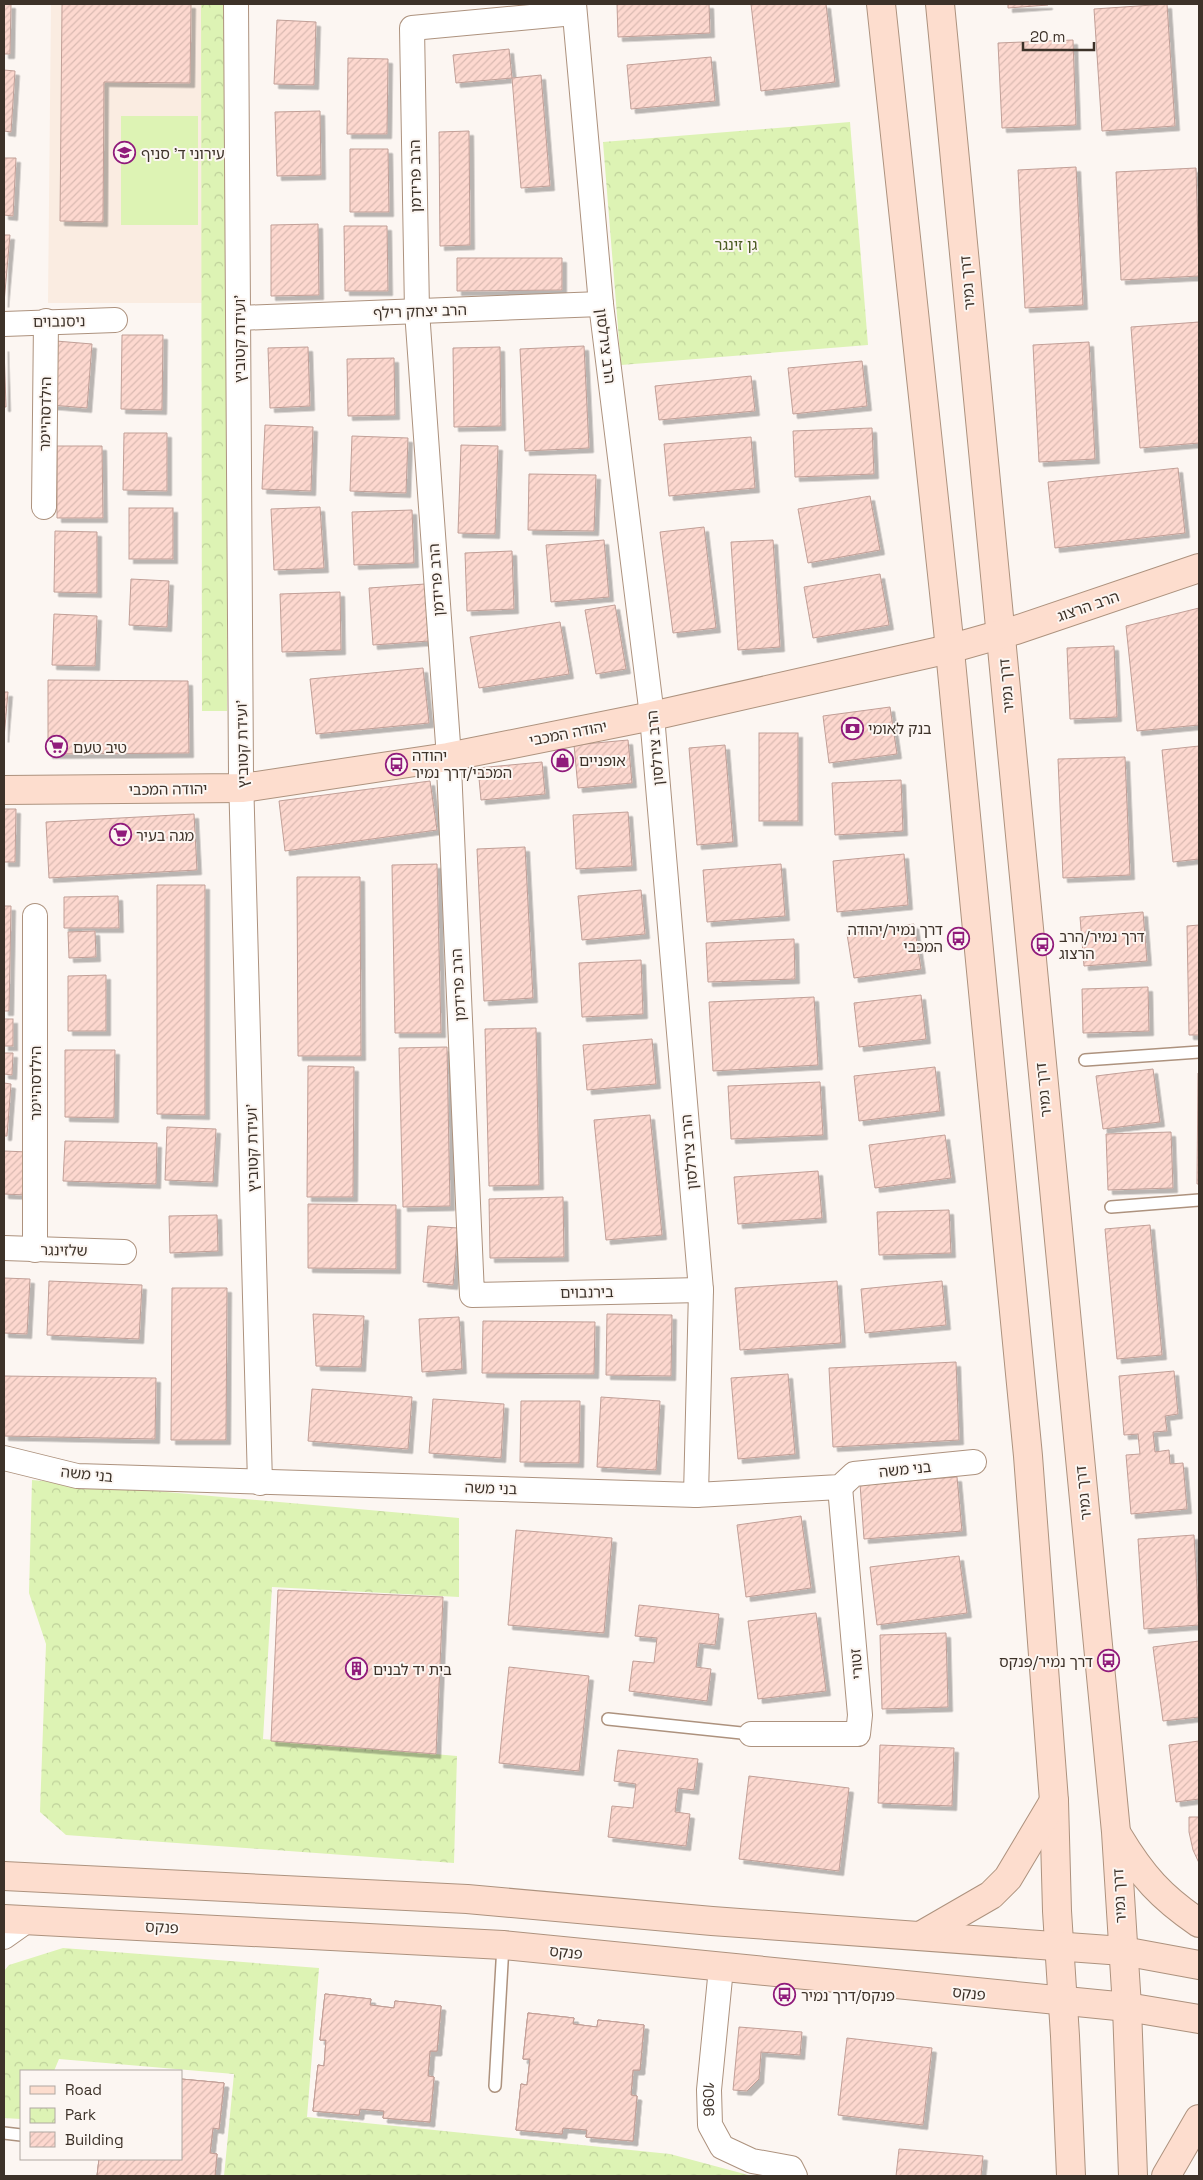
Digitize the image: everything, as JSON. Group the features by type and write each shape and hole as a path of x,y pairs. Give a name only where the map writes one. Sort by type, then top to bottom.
{"main road":[{"path":"881,4 1027,1446 1054,1801 1059,1946 1071,2176"},
{"name":"דרך נמיר","path":"940,4 989,638 1116,1832 1127,2007 1133,2176"},
{"name":"הרב הרצוג","path":"989,638 1199,568"},
{"name":"יהודה המכבי","path":"4,790 242,778 448,747 652,711 946,639 989,638"},
{"path":"920,1936 992,1895 1008,1878 1054,1801"},
{"path":"1116,1832 1137,1868 1160,1894 1199,1923"},
{"path":"4,1876 467,1899 1123,1951 1199,1965"},
{"name":"פנקס","path":"16,1920 503,1945 1127,2007 1199,2019"},
{"path":"1166,2176 1199,2118"}],"street":[{"name":"ועידת קטוביץ'","path":"236,4 242,778 260,1483"},
{"name":"הרב צירלסון","path":"574,8 601,304 652,711 701,1290 696,1495"},
{"name":"הרב פרידמן","path":"472,1295 448,747 417,311 412,28 574,8"},
{"name":"הרב יצחק רילף","path":"239,318 601,304"},
{"name":"ניסנבוים","path":"4,324 115,320"},
{"name":"הילדסהיימר","path":"44,507 46,321"},
{"name":"הילדסהיימר","path":"35,916 35,1250"},
{"name":"שלזינגר","path":"4,1248 124,1252"},
{"name":"בירנבוים","path":"472,1295 701,1290"},
{"name":"בני משה","path":"4,1458 77,1476 696,1495 840,1488 854,1474 974,1462"},
{"name":"זטורי","path":"751,1734 858,1734 860,1715 840,1488"},
{"path":"4,1937 16,1920"},
{"name":"1096","path":"720,1968 709,2090 710,2125 722,2147 752,2161 791,2168 795,2176"}],"lane":[{"name":"יהודה המכבי","path":"504,734 652,711"},
{"path":"1085,1060 1199,1052"},
{"path":"1111,1207 1199,1200"},
{"path":"608,1719 751,1734"},
{"path":"495,2086 503,1945"},
{"path":"4,2133 20,2134"}],"shaded area":[{"name":"עירוני ד' סניף","path":"51,4 201,4 202,303 48,303"}],"green space":[{"path":"201,4 227,4 227,711 202,711"},
{"path":"121,116 198,116 198,225 121,225"},
{"name":"גן זינגר","path":"850,122 868,345 621,365 603,142"},
{"path":"32,1480 459,1518 459,1597 272,1587 263,1739 457,1756 454,1863 66,1835 40,1812 46,1644 29,1593"},
{"path":"63,1948 319,1968 307,2117 670,2154 752,2176 224,2176 234,2074 59,2059 54,2070 20,2070 20,2119 4,2118 4,1971 9,1965"}],"building":[{"path":"4,4 11,4 10,54 4,54"},
{"path":"62,4 191,4 190,83 104,82 103,222 60,221"},
{"path":"617,4 709,4 710,33 618,37"},
{"path":"751,4 826,4 835,82 761,91"},
{"path":"1008,4 1048,4 1048,5 1008,8"},
{"path":"1167,4 1175,126 1102,131 1094,9"},
{"path":"277,20 316,22 314,85 274,84"},
{"path":"1073,40 1076,125 1002,128 998,43"},
{"path":"509,49 512,78 456,83 453,55"},
{"path":"711,57 715,101 631,109 627,65"},
{"path":"348,58 388,59 387,134 347,134"},
{"path":"4,70 15,71 11,132 4,131"},
{"path":"541,75 550,186 521,188 512,78"},
{"path":"320,111 321,175 277,176 275,112"},
{"path":"469,131 470,245 440,246 439,132"},
{"path":"350,149 388,149 389,212 350,212"},
{"path":"4,158 16,158 13,216 4,215"},
{"path":"1076,167 1083,305 1025,308 1018,170"},
{"path":"1196,168 1199,276 1121,280 1116,172"},
{"path":"318,224 319,295 271,296 271,225"},
{"path":"344,226 387,226 388,291 345,291"},
{"path":"4,235 10,235 4,303"},
{"path":"457,258 562,258 562,290 457,291"},
{"path":"1199,322 1199,443 1140,448 1131,327"},
{"path":"122,335 163,335 162,410 121,409"},
{"path":"56,341 92,344 87,408 51,405"},
{"path":"1089,342 1095,459 1039,462 1033,345"},
{"path":"584,346 589,448 525,451 520,349"},
{"path":"4,347 6,407 4,407"},
{"path":"308,347 310,406 270,408 268,348"},
{"path":"500,347 501,426 454,427 453,348"},
{"path":"394,358 395,415 348,416 347,359"},
{"path":"862,361 867,406 793,414 788,368"},
{"path":"751,376 755,411 659,420 655,386"},
{"path":"265,425 313,427 311,491 262,489"},
{"path":"872,428 874,474 795,477 793,431"},
{"path":"124,433 167,433 167,491 123,490"},
{"path":"352,436 408,438 406,493 350,491"},
{"path":"751,437 755,488 669,496 664,444"},
{"path":"461,445 498,446 495,534 458,533"},
{"path":"57,446 102,446 103,518 57,518"},
{"path":"1178,468 1185,533 1055,548 1048,482"},
{"path":"529,474 596,475 594,531 528,530"},
{"path":"870,496 880,550 808,563 798,509"},
{"path":"320,507 324,568 274,570 271,509"},
{"path":"129,508 173,508 173,559 129,559"},
{"path":"412,510 414,563 354,565 352,512"},
{"path":"704,527 716,628 673,633 660,532"},
{"path":"55,531 97,532 97,593 54,592"},
{"path":"604,540 609,597 551,602 546,545"},
{"path":"773,540 780,647 738,650 731,542"},
{"path":"512,551 514,609 467,611 465,553"},
{"path":"880,574 889,625 813,638 804,587"},
{"path":"131,579 169,581 167,627 129,625"},
{"path":"425,584 429,641 373,645 369,588"},
{"path":"340,592 341,650 282,652 280,594"},
{"path":"615,605 626,669 596,674 585,610"},
{"path":"1199,608 1199,725 1137,731 1126,626"},
{"path":"54,614 97,616 95,666 52,665"},
{"path":"560,622 569,674 479,688 470,637"},
{"path":"1114,646 1117,717 1070,719 1067,648"},
{"path":"423,668 429,723 316,734 310,679"},
{"path":"48,680 188,681 189,753 48,754"},
{"path":"4,692 8,692 4,738"},
{"path":"890,707 897,754 829,763 823,716"},
{"path":"759,733 798,733 798,821 759,821"},
{"path":"628,740 632,783 578,788 574,745"},
{"path":"725,745 733,842 697,845 689,748"},
{"path":"1199,746 1199,859 1173,862 1162,750"},
{"path":"1125,757 1130,875 1063,878 1058,759"},
{"path":"542,762 545,794 481,800 478,768"},
{"path":"901,780 903,831 835,835 832,783"},
{"path":"430,781 437,830 285,851 279,801"},
{"path":"4,809 16,809 15,862 4,862"},
{"path":"628,812 632,866 576,869 573,815"},
{"path":"194,814 197,870 49,878 46,822"},
{"path":"525,847 533,998 484,1001 477,849"},
{"path":"904,854 908,905 837,912 833,861"},
{"path":"437,864 441,1033 395,1033 392,865"},
{"path":"781,864 785,916 707,922 703,870"},
{"path":"297,877 360,877 361,1056 298,1056"},
{"path":"157,885 205,885 205,1115 157,1114"},
{"path":"641,890 645,934 582,940 578,896"},
{"path":"118,896 119,928 64,928 64,897"},
{"path":"4,906 11,906 9,1011 4,1011"},
{"path":"1143,912 1147,961 1084,966 1080,917"},
{"path":"914,924 921,969 854,978 847,934"},
{"path":"1199,925 1199,1035 1189,1035 1187,926"},
{"path":"95,931 96,957 69,958 68,932"},
{"path":"794,939 795,979 708,982 706,943"},
{"path":"641,960 643,1014 582,1017 579,963"},
{"path":"106,975 106,1031 68,1031 68,976"},
{"path":"1148,987 1149,1031 1083,1033 1082,989"},
{"path":"921,995 926,1039 859,1047 854,1003"},
{"path":"814,997 818,1065 713,1071 709,1002"},
{"path":"4,1019 13,1019 13,1046 4,1046"},
{"path":"536,1028 539,1185 489,1186 485,1029"},
{"path":"652,1039 656,1084 587,1090 583,1045"},
{"path":"447,1047 450,1206 403,1207 399,1048"},
{"path":"65,1050 115,1050 114,1118 65,1117"},
{"path":"4,1053 13,1053 12,1075 4,1074"},
{"path":"308,1066 354,1067 353,1197 307,1197"},
{"path":"935,1067 940,1111 859,1121 854,1076"},
{"path":"1153,1069 1160,1122 1103,1129 1096,1076"},
{"path":"1198,1073 1199,1184 1197,1184"},
{"path":"820,1082 823,1135 731,1139 728,1086"},
{"path":"4,1083 11,1084 7,1136 4,1136"},
{"path":"650,1115 662,1235 606,1240 594,1120"},
{"path":"167,1127 216,1129 213,1182 165,1180"},
{"path":"1171,1132 1173,1188 1108,1190 1106,1134"},
{"path":"945,1135 951,1178 875,1188 869,1145"},
{"path":"65,1141 157,1143 156,1184 63,1181"},
{"path":"4,1151 28,1152 26,1195 4,1194"},
{"path":"818,1171 822,1218 738,1224 734,1177"},
{"path":"563,1197 564,1257 490,1258 489,1199"},
{"path":"308,1204 396,1205 396,1269 308,1268"},
{"path":"949,1210 951,1253 879,1255 877,1212"},
{"path":"217,1215 218,1251 170,1253 169,1216"},
{"path":"1150,1225 1162,1355 1117,1359 1105,1229"},
{"path":"428,1226 458,1228 453,1285 423,1282"},
{"path":"4,1278 30,1279 27,1334 4,1333"},
{"path":"49,1281 142,1285 139,1339 47,1335"},
{"path":"837,1281 841,1343 740,1350 735,1288"},
{"path":"942,1281 946,1325 865,1333 861,1289"},
{"path":"172,1288 227,1288 226,1440 171,1440"},
{"path":"313,1314 364,1316 361,1367 316,1366"},
{"path":"607,1314 672,1315 671,1376 606,1375"},
{"path":"459,1317 462,1369 422,1372 419,1319"},
{"path":"483,1321 595,1322 594,1374 482,1373"},
{"path":"956,1362 959,1440 833,1447 829,1368"},
{"path":"1174,1371 1178,1414 1165,1416 1167,1431 1153,1432 1155,1452 1169,1450 1170,1464 1183,1463 1187,1509 1131,1514 1126,1455 1140,1454 1138,1434 1124,1435 1119,1376"},
{"path":"788,1374 795,1454 738,1459 731,1378"},
{"path":"4,1376 156,1378 155,1439 4,1436"},
{"path":"312,1389 412,1397 408,1449 308,1441"},
{"path":"601,1397 660,1401 656,1470 597,1467"},
{"path":"433,1399 504,1404 501,1458 429,1453"},
{"path":"521,1401 580,1401 579,1463 520,1462"},
{"path":"957,1477 962,1531 864,1539 860,1484"},
{"path":"801,1516 811,1588 746,1597 737,1525"},
{"path":"516,1530 612,1538 604,1633 508,1625"},
{"path":"1194,1535 1199,1625 1144,1629 1138,1539"},
{"path":"959,1556 967,1613 877,1625 870,1567"},
{"name":"בית יד לבנים","path":"278,1590 443,1597 436,1754 271,1741"},
{"path":"639,1605 719,1614 715,1645 699,1643 696,1667 711,1669 707,1701 629,1691 633,1661 654,1663 657,1638 635,1636"},
{"path":"816,1613 826,1691 758,1699 748,1621"},
{"path":"946,1633 948,1707 882,1709 880,1635"},
{"path":"1199,1641 1199,1717 1163,1721 1153,1647"},
{"path":"509,1667 589,1676 579,1771 499,1763"},
{"path":"1199,1741 1199,1799 1176,1802 1169,1745"},
{"path":"880,1745 954,1748 952,1806 878,1803"},
{"path":"618,1750 698,1759 694,1790 678,1788 675,1812 690,1814 686,1846 608,1837 612,1806 633,1808 636,1784 614,1781"},
{"path":"749,1776 849,1788 839,1871 739,1859"},
{"path":"1189,1817 1199,1817 1199,1863 1193,1850 1189,1832"},
{"path":"325,1994 371,1999 370,2005 394,2008 395,2001 441,2006 437,2051 430,2051 428,2076 434,2077 430,2122 383,2118 384,2111 360,2109 359,2115 313,2111 318,2065 324,2066 326,2040 320,2040"},
{"path":"325,1994 371,1999 370,2005 394,2008 395,2001 441,2006 437,2051 430,2051 428,2076 434,2077 430,2122 383,2118 384,2111 360,2109 359,2115 313,2111 318,2065 324,2066 326,2040 320,2040"},
{"path":"325,1994 371,1999 370,2005 394,2008 395,2001 441,2006 437,2051 430,2051 428,2076 434,2077 430,2122 383,2118 384,2111 360,2109 359,2115 313,2111 318,2065 324,2066 326,2040 320,2040"},
{"path":"528,2013 574,2018 573,2024 597,2027 598,2020 644,2025 640,2070 633,2070 631,2095 637,2096 633,2141 586,2137 587,2130 563,2128 562,2134 516,2130 521,2084 527,2085 530,2059 523,2059"},
{"path":"528,2013 574,2018 573,2024 597,2027 598,2020 644,2025 640,2070 633,2070 631,2095 637,2096 633,2141 586,2137 587,2130 563,2128 562,2134 516,2130 521,2084 527,2085 530,2059 523,2059"},
{"path":"528,2013 574,2018 573,2024 597,2027 598,2020 644,2025 640,2070 633,2070 631,2095 637,2096 633,2141 586,2137 587,2130 563,2128 562,2134 516,2130 521,2084 527,2085 530,2059 523,2059"},
{"path":"739,2027 802,2032 800,2055 761,2052 759,2079 747,2091 733,2090"},
{"path":"847,2038 932,2048 923,2125 838,2115"},
{"path":"182,2079 224,2083 219,2129 213,2128 210,2153 217,2154 215,2176 97,2176 99,2160 182,2160"},
{"path":"182,2079 224,2083 219,2129 213,2128 210,2153 217,2154 215,2176 97,2176 99,2160 182,2160"},
{"path":"182,2079 224,2083 219,2129 213,2128 210,2153 217,2154 215,2176 97,2176 99,2160 182,2160"},
{"path":"899,2149 983,2156 981,2176 896,2176"}],"place":[{"name":"עירוני ד' סניף","path":"125,153"},
{"name":"בנק לאומי","path":"852,728"},
{"name":"טיב טעם","path":"57,747"},
{"name":"אופניים","path":"563,760"},
{"name":"יהודה המכבי/דרך נמיר","path":"396,764"},
{"name":"מגה בעיר","path":"120,835"},
{"name":"דרך נמיר/יהודה המכבי","path":"959,938"},
{"name":"דרך נמיר/הרב הרצוג","path":"1043,945"},
{"name":"דרך נמיר/פנקס","path":"1109,1661"},
{"name":"בית יד לבנים","path":"357,1669"},
{"name":"פנקס/דרך נמיר","path":"785,1995"}]}
